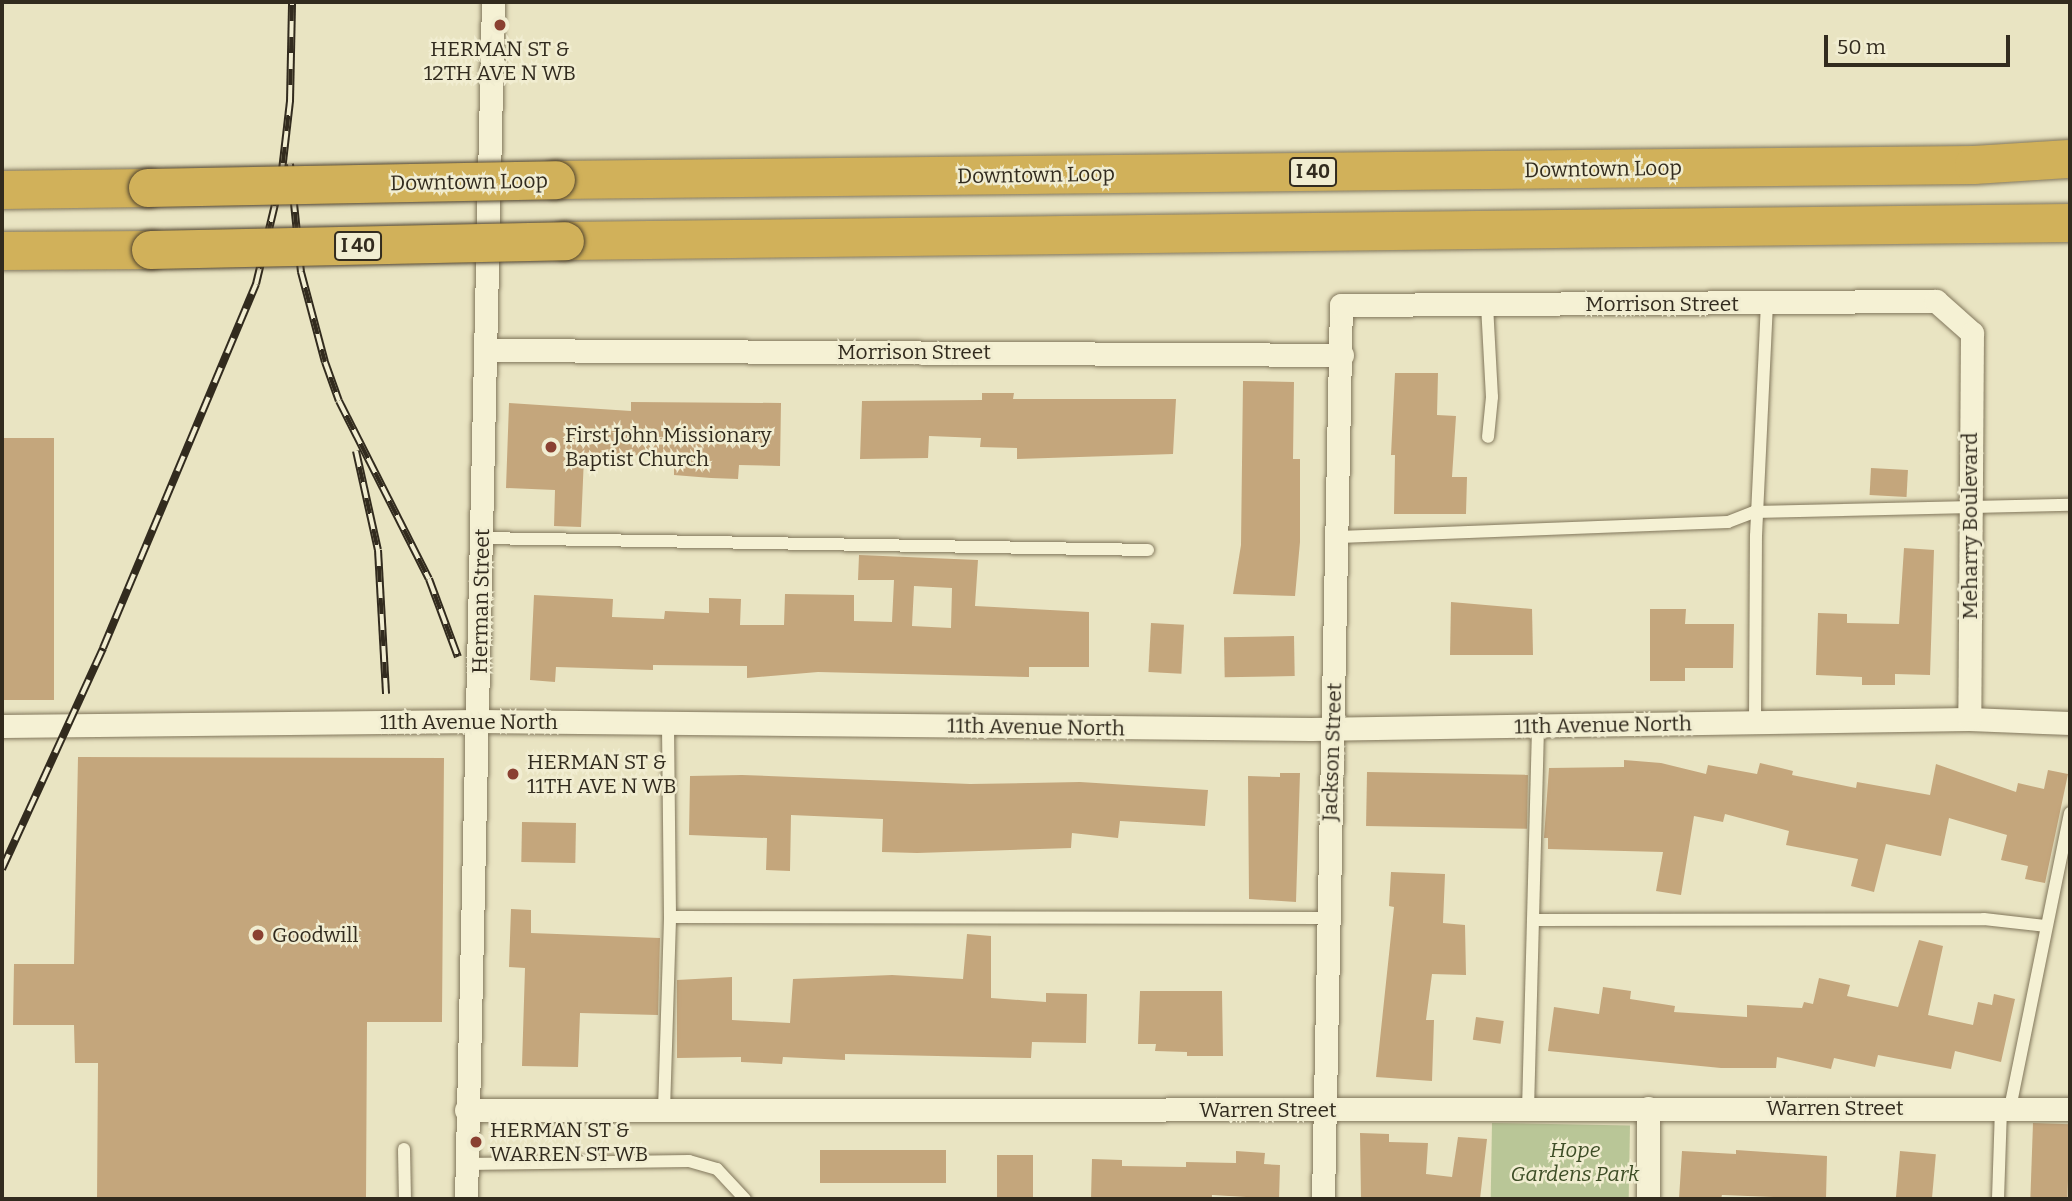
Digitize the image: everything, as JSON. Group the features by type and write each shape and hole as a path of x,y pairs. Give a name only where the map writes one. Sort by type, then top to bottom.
{"highway":[{"name":"Downtown Loop","path":"2,190 556,180 1974,165 2070,159"},
{"name":"I 40","path":"2,251 2070,223"}],"street":[{"name":"Herman Street","path":"466,1199 466,1110 479,721 493,2"},
{"name":"Morrison Street","path":"1341,305 1936,301 1972,333"},
{"name":"Jackson Street","path":"1323,1199 1332,729 1339,537 1341,305"},
{"name":"Meharry Boulevard","path":"1969,719 1972,333"},
{"name":"Morrison Street","path":"486,350 1342,355"},
{"name":"11th Avenue North","path":"2,726 479,721 1332,729 1969,719 2070,723"},
{"path":"1647,1108 1648,1199"},
{"name":"Warren Street","path":"466,1110 2070,1109"}],"lane":[{"path":"1755,722 1758,512 1767,304"},
{"path":"1487,305 1492,397 1488,438"},
{"path":"1339,537 1728,522 1758,512 2070,505"},
{"path":"482,538 1149,550"},
{"path":"664,1110 670,917 668,723"},
{"path":"1528,1111 1538,726"},
{"path":"1998,1199 2005,1108 2070,813"},
{"path":"670,917 1328,918"},
{"path":"1533,920 1984,919 2045,926"},
{"path":"404,1149 405,1199"},
{"path":"467,1164 689,1161 717,1169 745,1199"}],"green space":[{"name":"Hope Gardens Park","path":"1492,1123 1630,1125 1629,1199 1491,1199"}],"building":[{"path":"1395,373 1438,373 1437,415 1456,416 1452,477 1467,477 1466,514 1394,514 1395,455 1391,455"},
{"path":"1243,381 1294,382 1293,459 1300,459 1300,542 1295,596 1233,594 1241,545"},
{"path":"982,393 1014,393 1013,399 1176,399 1173,454 1017,459 1017,448 980,447 981,438 929,436 928,458 860,459 862,401 982,400"},
{"path":"631,402 781,403 780,466 739,465 738,479 711,478 674,475 674,454 584,457 581,527 554,526 555,490 506,488 509,403 631,411"},
{"path":"2,438 54,438 54,700 2,700"},
{"path":"1871,468 1908,470 1907,497 1870,495"},
{"path":"1904,548 1934,550 1930,675 1895,674 1895,685 1862,685 1862,677 1816,675 1818,613 1847,614 1847,623 1899,624"},
{"path":"859,555 978,560 975,606 1089,612 1089,667 1029,667 1029,677 818,672 747,678 747,666 653,665 653,670 556,667 555,682 530,680 534,595 613,599 612,617 664,619 665,611 709,613 709,598 741,599 740,625 784,625 785,594 854,595 854,621 892,622 894,580 858,580","holes":["914,586 952,588 951,628 912,626"]},
{"path":"1451,602 1532,609 1533,655 1450,655"},
{"path":"1650,609 1686,609 1685,624 1734,624 1733,668 1685,668 1685,681 1650,681"},
{"path":"1151,623 1184,625 1181,674 1148,672"},
{"path":"1294,636 1295,676 1225,677 1224,637"},
{"name":"Goodwill","path":"78,757 444,758 442,1022 367,1022 366,1199 97,1199 98,1063 75,1063 74,1025 13,1025 14,964 74,964"},
{"path":"1624,760 1661,763 1706,774 1708,765 1757,774 1760,763 1793,771 1792,775 1856,788 1857,782 1930,795 1936,764 2016,792 2018,783 2044,789 2048,770 2068,774 2045,883 2025,879 2028,866 2001,860 2007,835 1949,818 1941,856 1886,844 1874,892 1851,886 1858,859 1786,845 1789,831 1725,814 1723,822 1694,816 1681,895 1656,891 1663,852 1548,849 1548,838 1544,838 1549,768 1624,767"},
{"path":"1367,772 1528,775 1527,829 1366,826"},
{"path":"1280,773 1300,773 1296,902 1249,899 1248,776 1280,777"},
{"path":"742,775 970,784 1080,782 1208,790 1205,826 1120,821 1118,838 1072,833 1071,848 882,852 883,819 791,815 790,871 766,870 767,838 689,835 690,776"},
{"path":"522,822 576,823 575,863 521,862"},
{"path":"1391,872 1445,874 1443,923 1465,925 1466,975 1432,974 1426,1020 1434,1020 1432,1081 1376,1077 1394,907 1389,906"},
{"path":"511,909 531,910 531,933 660,938 658,1015 580,1013 578,1067 522,1066 525,968 509,967"},
{"path":"967,934 991,936 991,998 1046,1002 1046,993 1087,994 1086,1043 1032,1042 1031,1058 845,1054 845,1060 783,1057 782,1064 741,1062 741,1057 677,1058 677,980 732,977 732,1020 790,1023 793,979 892,975 963,979"},
{"path":"1919,940 1943,946 1928,1015 1973,1025 1978,1002 1992,1005 1994,994 2015,999 2001,1062 1955,1051 1951,1069 1878,1055 1875,1067 1834,1058 1831,1069 1777,1057 1776,1068 1721,1068 1548,1051 1554,1007 1599,1014 1603,987 1631,991 1630,999 1675,1006 1674,1012 1747,1017 1747,1005 1802,1008 1804,1002 1813,1004 1819,978 1850,985 1847,996 1898,1007"},
{"path":"1140,991 1222,991 1223,1056 1187,1056 1187,1052 1155,1051 1156,1044 1138,1044"},
{"path":"1476,1017 1504,1021 1501,1044 1473,1040"},
{"path":"2033,1123 2070,1124 2067,1199 2030,1199"},
{"path":"1360,1133 1389,1134 1389,1142 1428,1143 1426,1174 1452,1177 1458,1137 1487,1139 1480,1199 1361,1199"},
{"path":"820,1150 946,1150 946,1183 820,1183"},
{"path":"1736,1150 1827,1156 1826,1199 1722,1195 1721,1199 1679,1199 1682,1151 1736,1154"},
{"path":"1236,1151 1265,1153 1264,1164 1280,1165 1279,1199 1212,1195 1212,1199 1091,1199 1092,1159 1122,1160 1122,1166 1186,1167 1186,1162 1236,1163"},
{"path":"1900,1151 1936,1154 1932,1199 1896,1199"},
{"path":"997,1155 1033,1155 1033,1199 997,1199"}],"railway":[{"path":"2,869 103,648 256,284 281,179 290,101 292,2"},
{"path":"290,164 301,272 325,362 339,401 429,579 458,657"},
{"path":"356,451 378,550 386,694"}],"place":[{"name":"HERMAN ST & 12TH AVE N WB","path":"500,25"},
{"name":"First John Missionary Baptist Church","path":"551,447"},
{"name":"HERMAN ST & 11TH AVE N WB","path":"513,774"},
{"name":"Goodwill","path":"258,935"},
{"name":"HERMAN ST & WARREN ST WB","path":"476,1142"}]}
